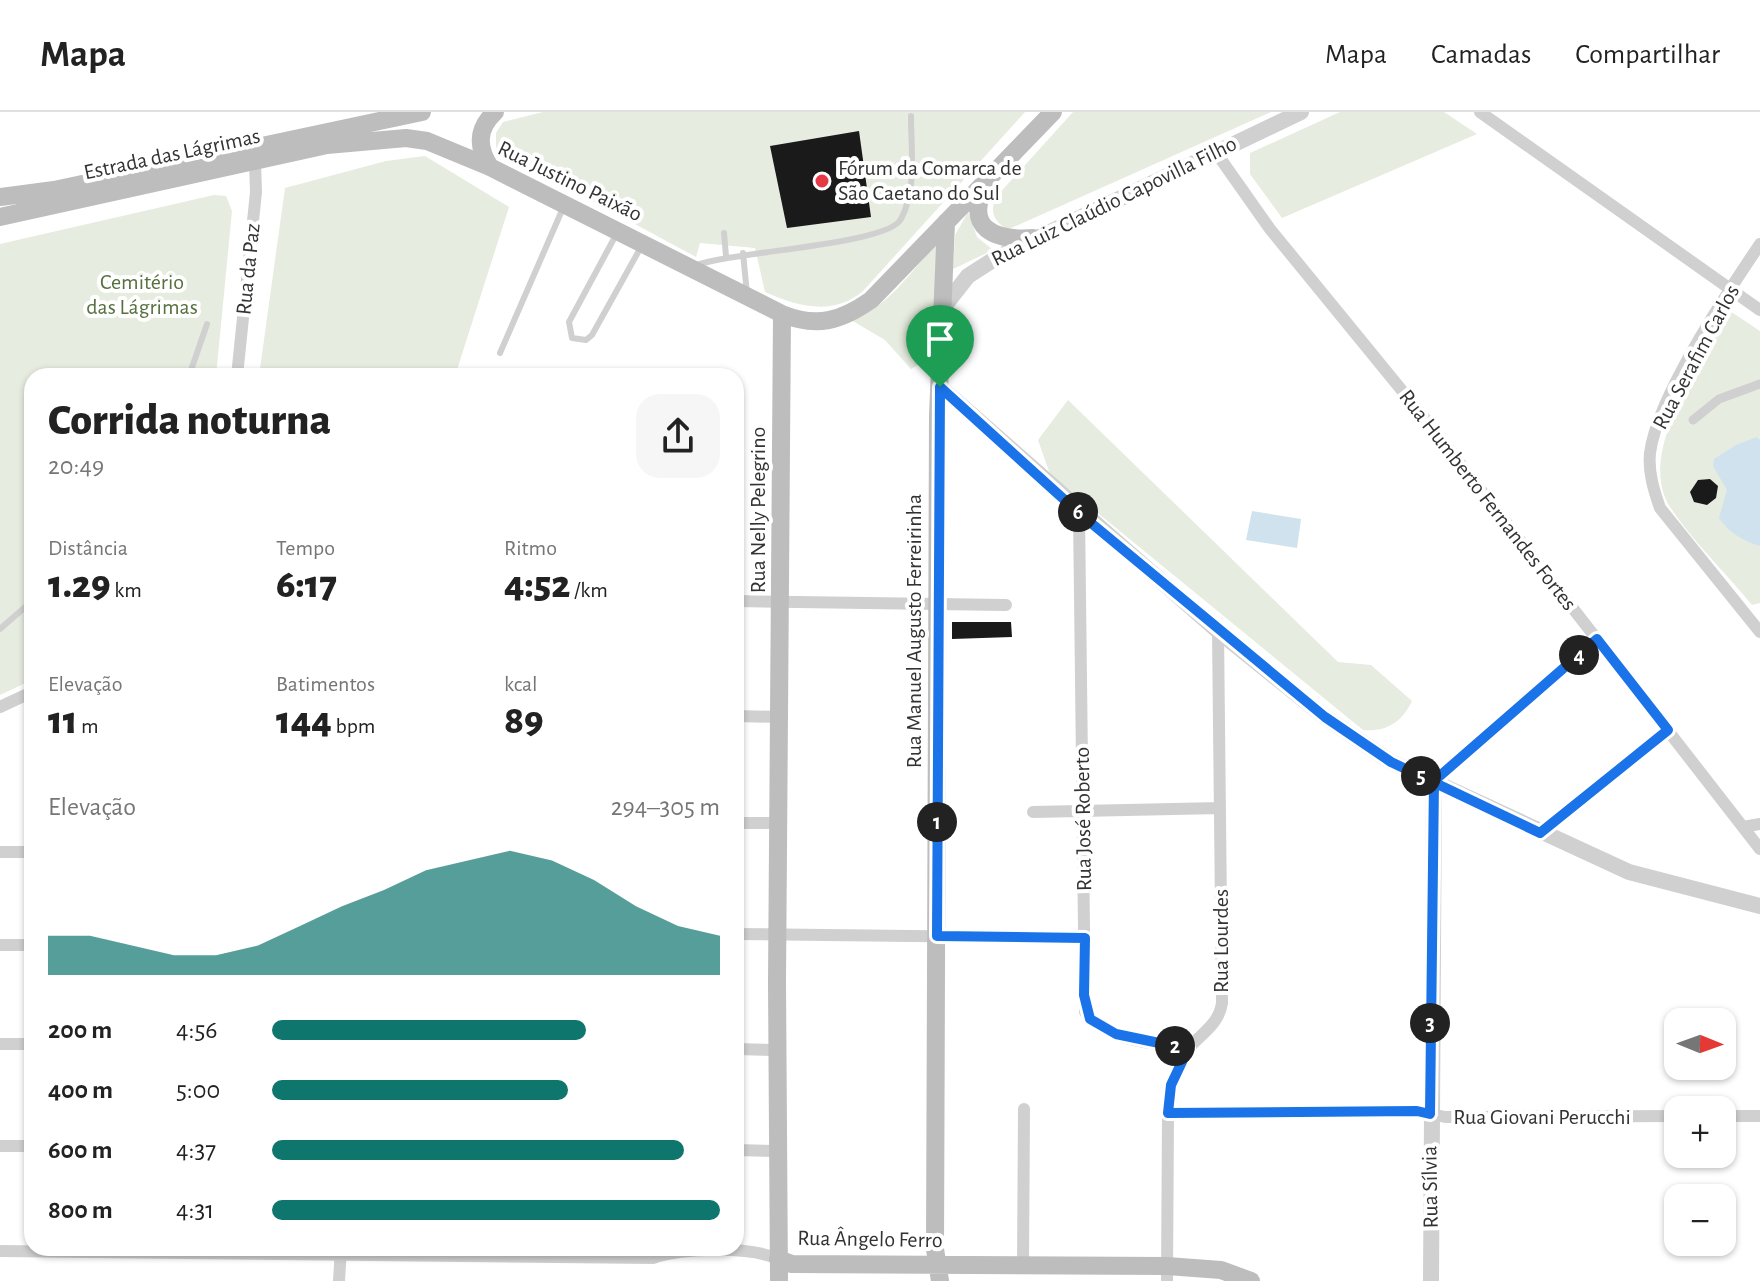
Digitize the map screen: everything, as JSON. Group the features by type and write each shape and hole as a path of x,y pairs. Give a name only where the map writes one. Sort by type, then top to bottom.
{"main road":[{"name":"Estrada das Lágrimas","path":"0,197 54,190 351,122 422,112"},
{"path":"490,167 481,153 480,143 487,120 495,112"},
{"name":"Rua Justino Paixão","path":"351,122 382,137 427,141 490,167 782,314 806,322 835,321 871,300 1053,112"},
{"name":"Estrada das Lágrimas","path":"0,217 255,162 351,122"},
{"path":"992,174 979,205 985,229 994,237 1007,240 1033,238"},
{"name":"Rua Manuel Augusto Ferreirinha","path":"938,1272 938,605 940,387 946,222"},
{"name":"Rua Nelly Pelegrino","path":"779,1281 777,1050 782,314"},
{"name":"Rua Ângelo Ferro","path":"778,1259 792,1264 938,1272 1023,1265 1167,1274 1221,1270 1251,1281"}],"street":[{"name":"Rua Luiz Claúdio Capovilla Filho","path":"942,309 968,276 1033,238 1301,112"},
{"path":"1480,112 1760,310"},
{"name":"Rua Humberto Fernandes Fortes","path":"1215,151 1270,229 1431,426 1760,849"},
{"name":"Rua da Paz","path":"238,368 256,192 255,162"},
{"name":"Rua Serafim Carlos","path":"1759,628 1660,508 1650,455 1665,407 1730,289 1760,244"},
{"path":"1693,420 1719,399 1760,384"},
{"path":"940,387 1079,513 1218,631 1356,740 1391,762 1629,872 1760,906"},
{"name":"Rua José Roberto","path":"1079,513 1084,995 1090,1019 1116,1034 1188,1049"},
{"path":"744,601 1006,605"},
{"name":"Rua Lourdes","path":"1167,1274 1168,1113 1171,1085 1188,1049 1218,1019 1222,1003 1218,631"},
{"path":"1434,781 1597,639"},
{"path":"0,707 24,696"},
{"path":"744,716 780,717"},
{"path":"1540,833 1668,730"},
{"name":"Rua Sílvia","path":"1431,1281 1434,781"},
{"path":"1033,812 1220,808"},
{"path":"744,823 780,823"},
{"path":"1743,827 1760,824"},
{"path":"0,852 24,852"},
{"path":"744,934 1085,938"},
{"path":"0,945 24,945"},
{"path":"0,1044 24,1044"},
{"path":"744,1049 777,1050"},
{"path":"1023,1265 1024,1109"},
{"name":"Rua Giovani Perucchi","path":"1168,1113 1417,1111 1445,1117 1664,1116"},
{"path":"1736,1116 1760,1116"},
{"path":"0,1146 24,1146"},
{"path":"744,1150 777,1151"},
{"name":"Rua Ângelo Ferro","path":"0,1251 24,1251"},
{"name":"Rua Ângelo Ferro","path":"744,1252 763,1252 778,1259"},
{"path":"339,1281 340,1256"},
{"name":"Rua Ângelo Ferro","path":"549,1256 659,1256"}],"lane":[{"path":"691,268 726,256 860,238 893,229 900,222 912,184 911,116"},
{"path":"500,353 565,204"},
{"path":"618,231 569,322 572,338 586,340 592,335 643,244"},
{"path":"724,233 726,256"},
{"path":"743,253 748,297"},
{"path":"192,368 207,324"},
{"path":"0,629 24,608"}],"green space":[{"path":"543,112 1025,112 863,291 840,304 816,306 790,302 765,292 755,248 700,243 696,257 496,149 496,133 503,122"},
{"path":"1073,112 1271,112 1007,230 994,215 997,196"},
{"path":"1340,112 1444,112 1477,134 1282,218 1250,174 1250,153"},
{"path":"425,156 509,207 458,368 260,368 285,188 386,161"},
{"name":"Cemitério das Lágrimas","path":"214,195 226,196 232,211 217,368 24,368 24,684 0,695 0,244"},
{"path":"968,212 977,237 993,250 953,269 955,235"},
{"path":"937,243 932,357 911,369 885,340 851,320 864,315 887,298"},
{"path":"1730,311 1760,331 1760,603 1752,605 1679,520 1661,485 1661,460 1677,407"},
{"path":"1068,400 1338,662 1371,665 1412,701 1404,715 1386,727 1363,730 1050,474 1038,440"}],"water":[{"path":"1757,437 1760,440 1760,546 1737,536 1719,518 1727,490 1713,466 1714,459 1736,445"},
{"path":"1252,511 1301,519 1297,548 1246,540"}],"building":[{"name":"Fórum da Comarca de São Caetano do Sul","path":"859,131 871,217 787,228 770,146"},
{"path":"1710,479 1718,486 1716,498 1707,505 1694,502 1690,492 1698,480"},
{"path":"952,622 1011,622 1012,637 952,639"}],"place":[{"name":"Fórum da Comarca de São Caetano do Sul","path":"822,181"}],"route":[{"path":"940,387 937,936 1085,938 1085,1012 1090,1019 1116,1034 1188,1049 1180,1060 1171,1085 1168,1113 1417,1111 1430,1114 1434,781 1597,639 1668,730 1540,833 1434,781 1391,762 1325,717 1079,513 940,387"}]}
